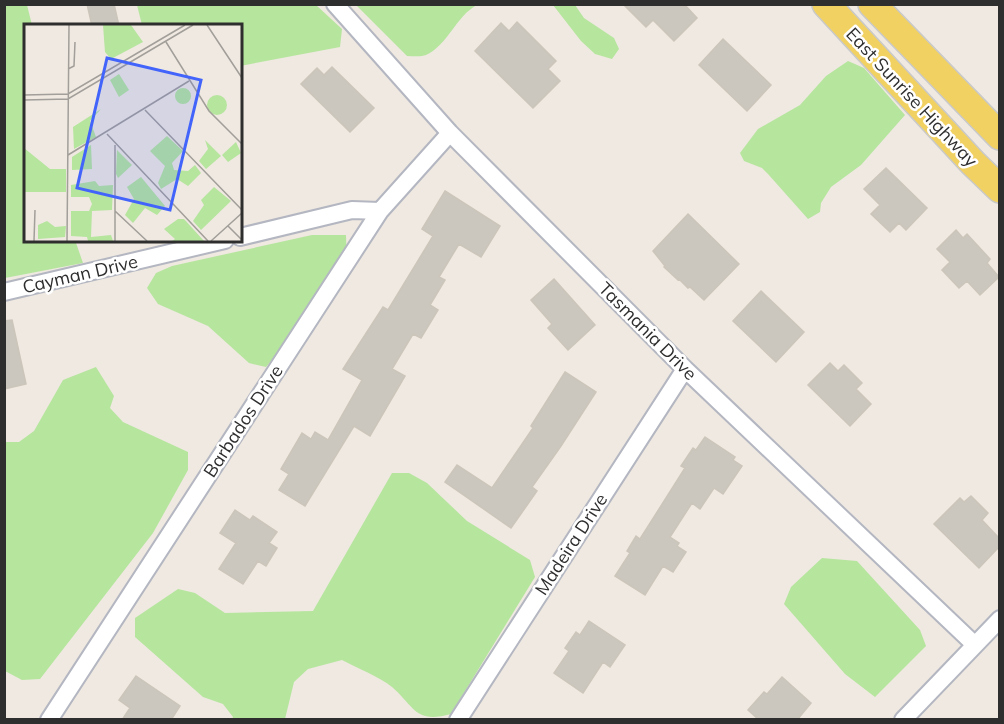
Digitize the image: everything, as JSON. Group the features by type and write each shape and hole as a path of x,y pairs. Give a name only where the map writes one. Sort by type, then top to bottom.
{"main road":[{"name":"East Sunrise Highway","path":"826,4 999,189"},
{"name":"East Sunrise Highway","path":"872,4 999,136"}],"street":[{"name":"Tasmania Drive","path":"335,4 450,133 685,369 975,644"},
{"name":"Barbados Drive","path":"49,720 380,211 450,133"},
{"path":"242,237 352,210 380,211"},
{"name":"Cayman Drive","path":"4,292 216,242"},
{"name":"Madeira Drive","path":"458,720 685,369"},
{"path":"903,720 999,619"}],"green space":[{"path":"5,4 27,5 32,24 24,24 24,242 76,242 83,263 5,278"},
{"path":"137,5 316,5 342,29 340,47 242,66 242,24 142,24"},
{"path":"356,5 477,5 463,16 434,50 426,55 407,56"},
{"path":"553,5 575,5 584,18 614,38 619,49 612,59 595,54 581,41"},
{"path":"848,61 864,68 905,115 861,165 831,187 821,203 820,212 808,219 762,168 744,161 740,153 758,129 800,105 826,76"},
{"path":"312,235 346,235 347,272 266,367 249,363 208,326 158,304 147,288 156,273 172,266"},
{"path":"96,367 114,396 110,408 123,422 188,452 188,470 153,533 40,679 22,680 5,671 5,442 19,442 34,431 63,380"},
{"path":"392,473 409,473 427,483 467,521 530,560 535,577 451,714 439,717 423,715 411,707 387,683 342,660 308,669 294,682 285,719 232,719 233,717 223,704 203,697 135,637 135,618 178,589 195,593 225,613 313,611"},
{"path":"822,558 857,561 920,630 926,646 875,697 845,674 784,604 791,587"}],"building":[{"path":"87,4 114,4 119,24 92,24"},
{"path":"623,4 684,4 697,18 674,41 653,20 646,27"},
{"path":"517,22 556,61 548,69 560,81 533,108 475,51 501,23 509,31"},
{"path":"723,39 771,85 747,111 699,65"},
{"path":"332,67 374,108 350,132 301,84 317,68 324,75"},
{"path":"886,168 927,208 906,230 899,223 890,232 871,214 880,205 864,189"},
{"path":"445,191 500,226 481,257 459,244 439,277 445,280 430,305 438,310 421,338 413,334 392,369 405,376 370,436 354,426 305,506 279,490 289,474 281,469 302,433 311,439 315,432 328,440 362,380 343,369 383,307 388,310 433,236 422,229"},
{"path":"688,214 739,264 704,300 664,267 653,251"},
{"path":"956,230 963,238 967,234 990,259 987,263 999,277 980,295 967,281 959,288 942,270 950,262 937,249"},
{"path":"554,279 595,325 568,350 548,328 552,324 531,300"},
{"path":"761,291 804,332 776,362 733,321"},
{"path":"12,320 26,384 4,389 4,321"},
{"path":"830,363 838,371 844,365 862,383 856,389 871,404 850,426 808,385"},
{"path":"565,372 596,392 532,487 537,491 511,528 445,482 457,465 492,488 533,428 531,426"},
{"path":"705,437 735,457 733,460 742,466 723,494 714,488 700,509 692,503 670,537 686,552 673,572 663,566 645,595 615,576 630,553 627,551 636,536 640,539 685,468 681,466 693,448 696,450"},
{"path":"971,496 988,513 982,520 999,538 999,547 979,568 934,524 960,498 964,502"},
{"path":"235,510 250,520 253,516 277,532 269,543 277,548 266,566 258,561 243,584 219,569 236,543 220,533"},
{"path":"589,621 625,645 610,667 603,662 583,693 554,673 569,651 565,648 576,632 580,635"},
{"path":"136,676 180,706 171,720 122,720 130,708 119,700"},
{"path":"782,677 811,703 797,720 759,720 748,710"}]}
